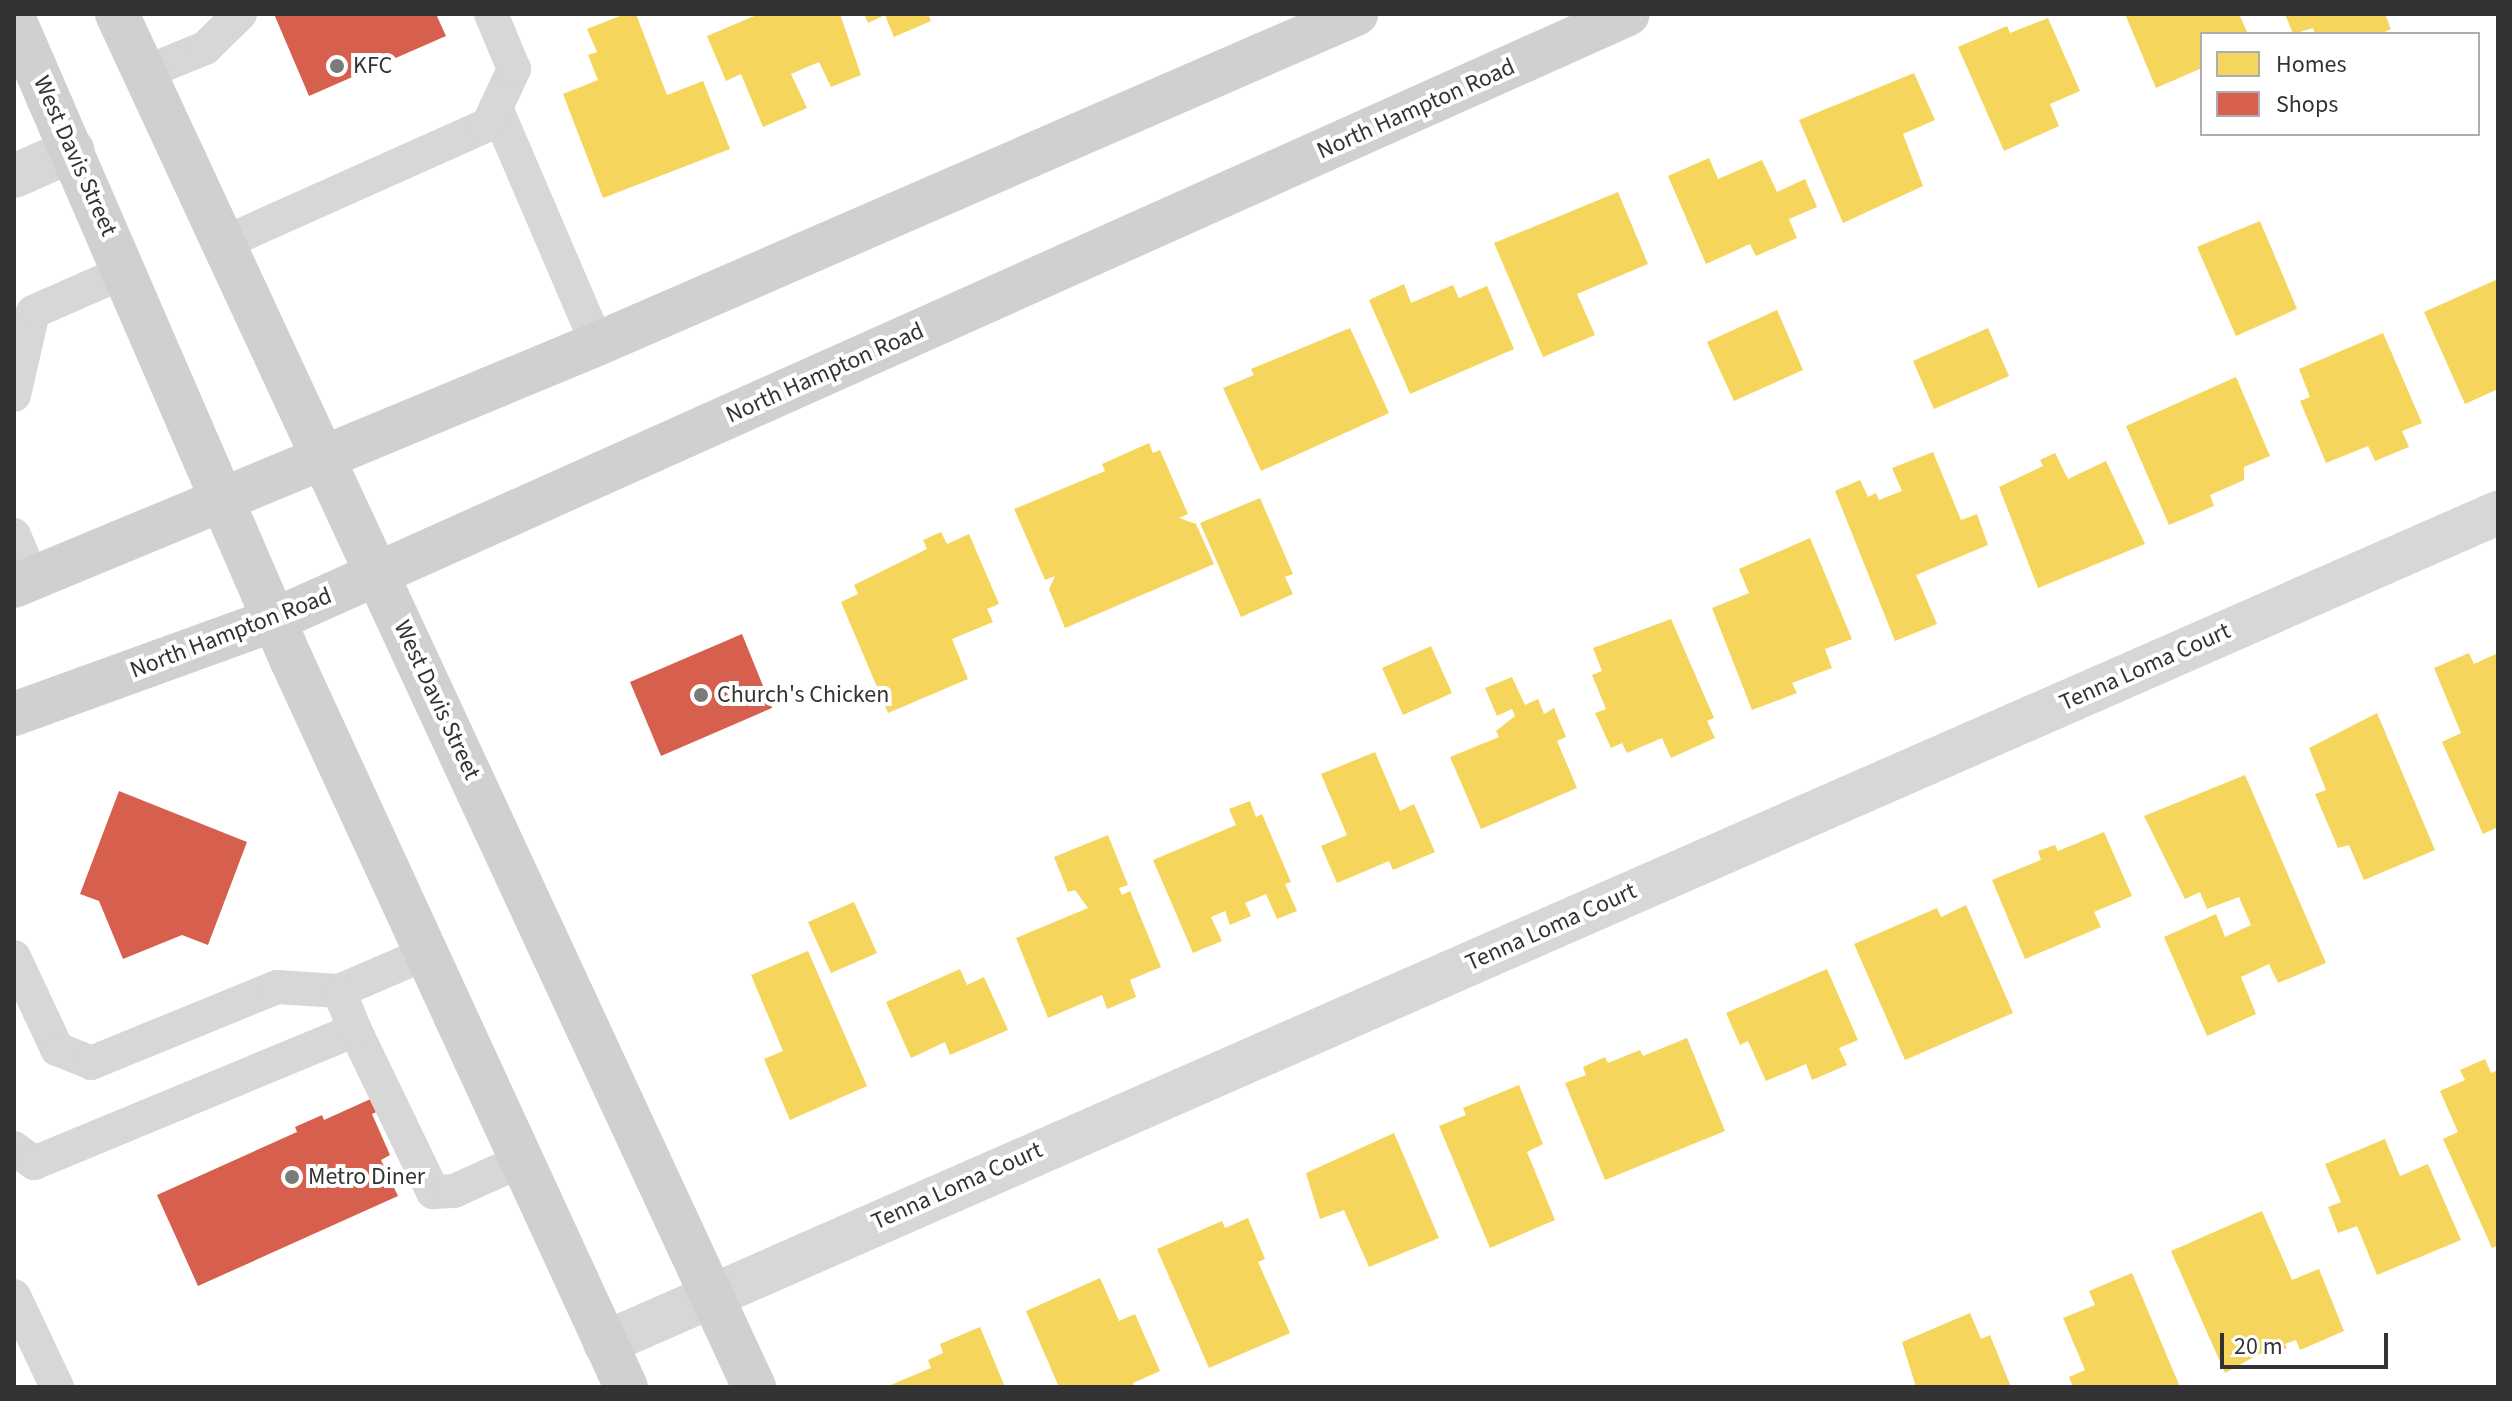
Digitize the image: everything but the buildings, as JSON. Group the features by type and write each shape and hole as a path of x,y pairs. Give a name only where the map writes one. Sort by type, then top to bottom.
{"main road":[{"name":"West Davis Street","path":"117,14 226,242 754,1387"},
{"path":"23,582 597,344 1356,14"},
{"name":"North Hampton Road","path":"14,714 274,620 1628,14"},
{"name":"West Davis Street","path":"14,19 126,271 274,620 626,1387"}],"street":[{"path":"14,176 73,150"},
{"name":"Tenna Loma Court","path":"605,1343 710,1294 2498,513"}],"lane":[{"path":"144,73 205,48 240,14"},
{"path":"226,242 488,125 514,69 491,14"},
{"path":"496,108 597,344"},
{"path":"14,395 33,312 126,271"},
{"path":"14,535 23,582"},
{"path":"14,957 57,1049 91,1063 277,987 339,991 425,954"},
{"path":"339,991 433,1192 454,1191 521,1161"},
{"path":"14,1148 34,1163 355,1030"},
{"path":"14,1296 57,1387"}],"place":[{"name":"KFC","path":"337,66"},
{"name":"Church's Chicken","path":"701,695"},
{"name":"Metro Diner","path":"292,1177"}]}
